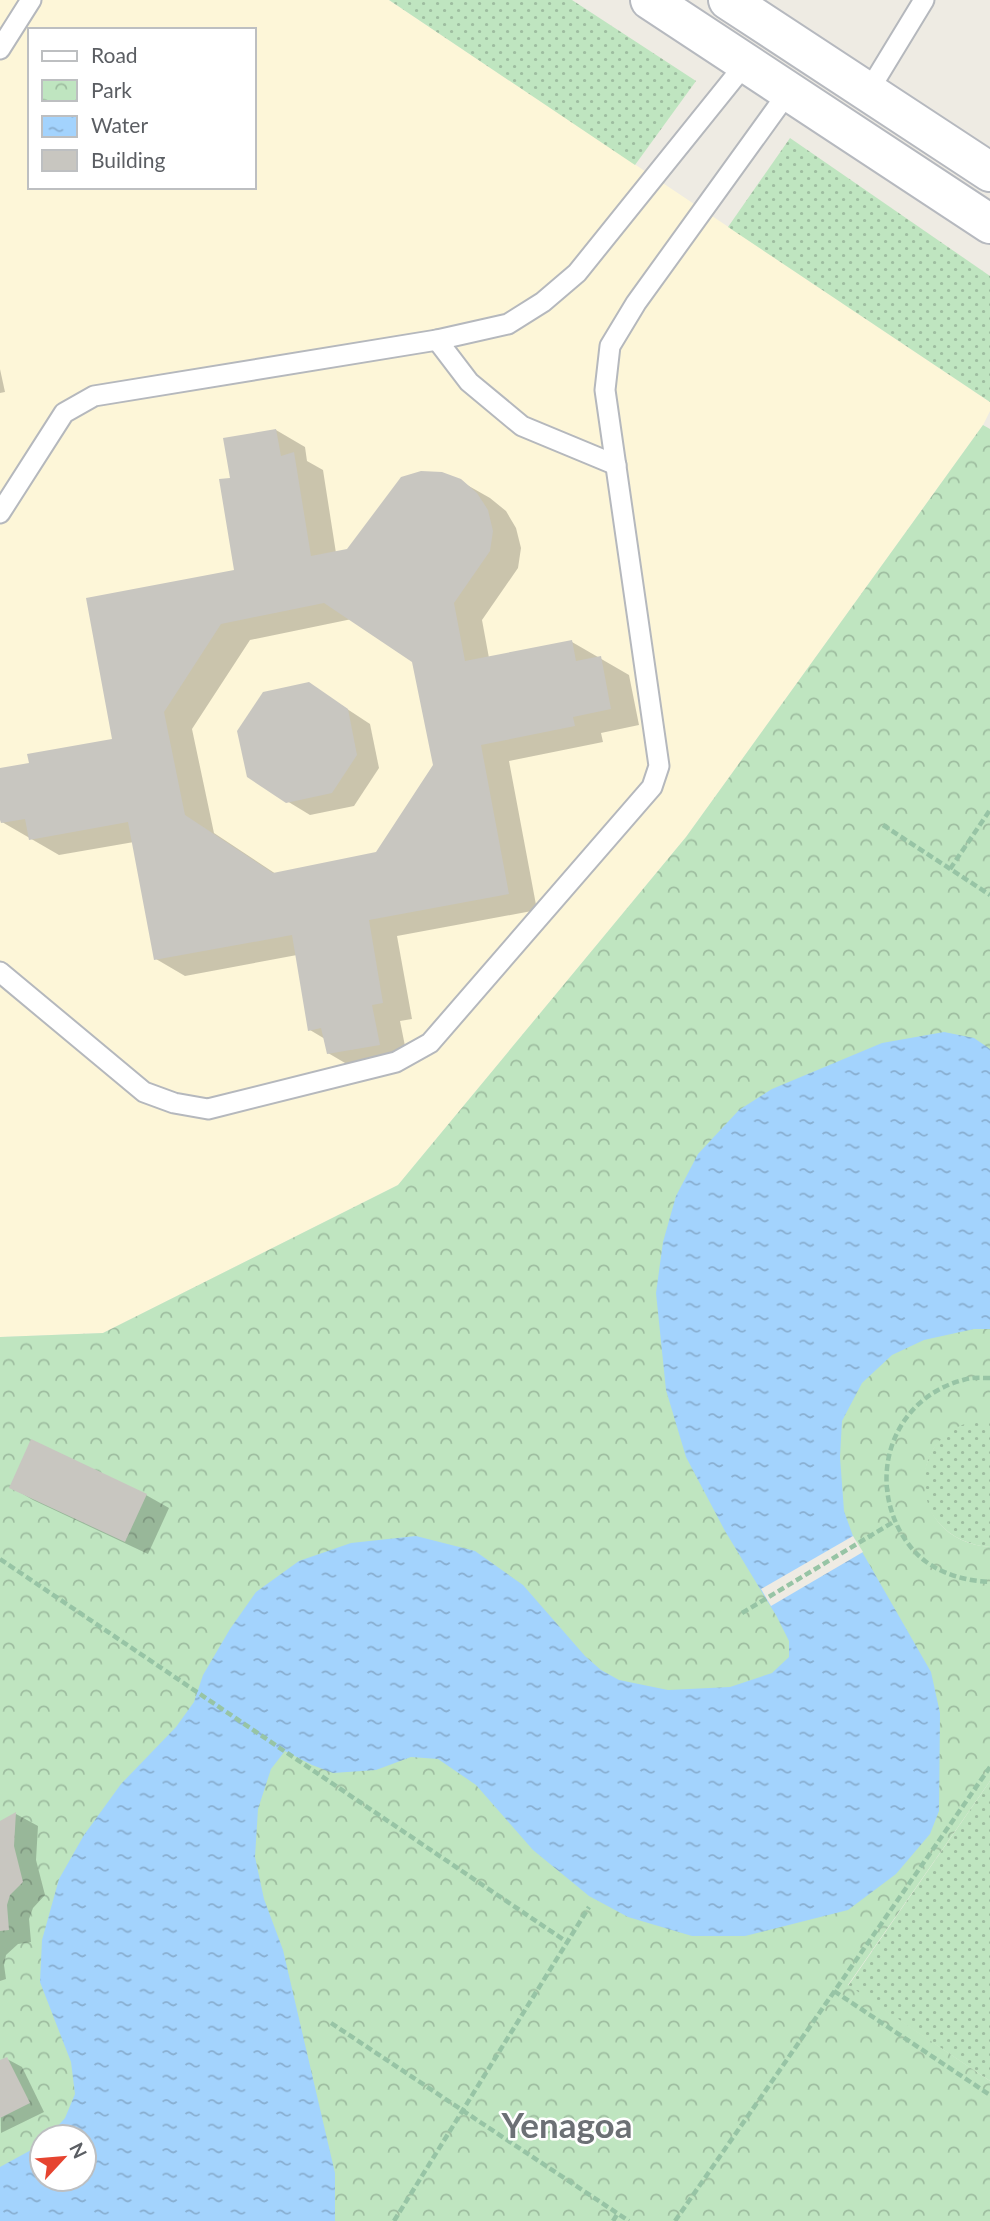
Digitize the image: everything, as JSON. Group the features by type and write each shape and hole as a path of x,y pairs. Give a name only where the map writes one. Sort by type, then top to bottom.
{"main road":[{"path":"650,0 990,224"},
{"path":"728,0 990,172"}],"lane":[{"path":"0,49 31,0"},
{"path":"868,92 924,0"},
{"path":"0,513 64,413 94,396 436,341 508,324 543,302 577,273 746,63"},
{"path":"0,972 144,1092 174,1103 208,1109 396,1062 430,1043 652,787 659,766 605,390 610,346 636,303 789,91"},
{"path":"436,341 469,382 522,426 616,465"}],"path":[{"path":"950,869 990,810"},
{"path":"883,825 990,895"},
{"path":"990,1378 965,1379 935,1391 909,1413 892,1441 885,1473 888,1506 902,1536 924,1560 955,1577 990,1583"},
{"path":"742,1613 895,1521"},
{"path":"0,1559 567,1942"},
{"path":"675,2221 990,1767"},
{"path":"394,2221 589,1907"},
{"path":"834,1991 990,2095"},
{"path":"331,2023 629,2221"},
{"path":"613,2221 618,2213"}],"shaded area":[{"path":"0,0 389,0 990,402 990,411 983,425 686,837 398,1185 103,1333 0,1337"}],"green space":[{"path":"389,0 572,0 696,81 635,165"},
{"path":"790,138 990,276 990,402 728,227"},
{"path":"983,425 990,429 990,1419 961,1425 941,1440 928,1460 924,1482 929,1505 941,1525 961,1540 990,1547 990,1781 848,1985 990,2081 990,2221 0,2221 0,1337 103,1333 398,1185 686,837"},
{"path":"974,1419 990,1419 990,1547 972,1544 944,1528 933,1516 926,1501 924,1485 925,1468 936,1444 954,1427"},
{"path":"990,1781 990,2081 848,1986"}],"water":[{"path":"944,1032 974,1038 990,1049 990,1329 974,1329 924,1340 892,1355 862,1383 842,1421 840,1457 844,1511 853,1536 931,1672 940,1713 939,1811 930,1834 896,1874 848,1910 745,1936 692,1936 628,1917 589,1896 533,1850 476,1785 438,1759 411,1757 376,1770 333,1773 285,1751 271,1769 258,1809 255,1857 264,1899 283,1950 335,2173 335,2221 0,2221 0,2167 28,2152 28,2193 98,2193 98,2123 61,2123 75,2094 71,2062 40,1982 42,1940 59,1879 84,1835 121,1784 176,1727 194,1702 203,1675 256,1592 299,1561 351,1543 416,1536 475,1551 523,1585 585,1656 601,1670 619,1680 668,1690 730,1687 772,1673 789,1657 789,1641 777,1617 725,1531 686,1457 666,1390 656,1293 663,1242 676,1196 698,1154 739,1110 772,1089 882,1043"}],"pier":[{"path":"853,1536 863,1552 771,1606 761,1589"}],"building":[{"path":"276,429 281,456 294,452 311,556 347,549 401,477 421,471 442,472 461,479 477,493 488,510 493,531 490,551 454,603 465,661 572,640 576,661 601,656 611,709 573,717 575,726 481,745 509,894 369,920 383,1003 372,1005 380,1045 327,1054 321,1028 308,1031 292,935 154,960 128,822 29,840 25,819 1,823 0,820 0,768 29,763 27,754 112,739 86,598 234,570 219,479 230,478 223,438","holes":["324,603 412,662 433,765 376,852 273,873 185,815 164,712 221,624"]},
{"path":"309,682 348,709 357,755 332,793 286,803 247,777 237,731 263,692"},
{"path":"31,1439 147,1494 125,1542 9,1488"},
{"path":"16,1812 14,1846 23,1882 10,1895 7,1905 9,1930 0,1931 0,1821"},
{"path":"7,2057 30,2103 0,2118 0,2060"}],"district":[{"name":"Yenagoa","path":"567,2126"}]}
